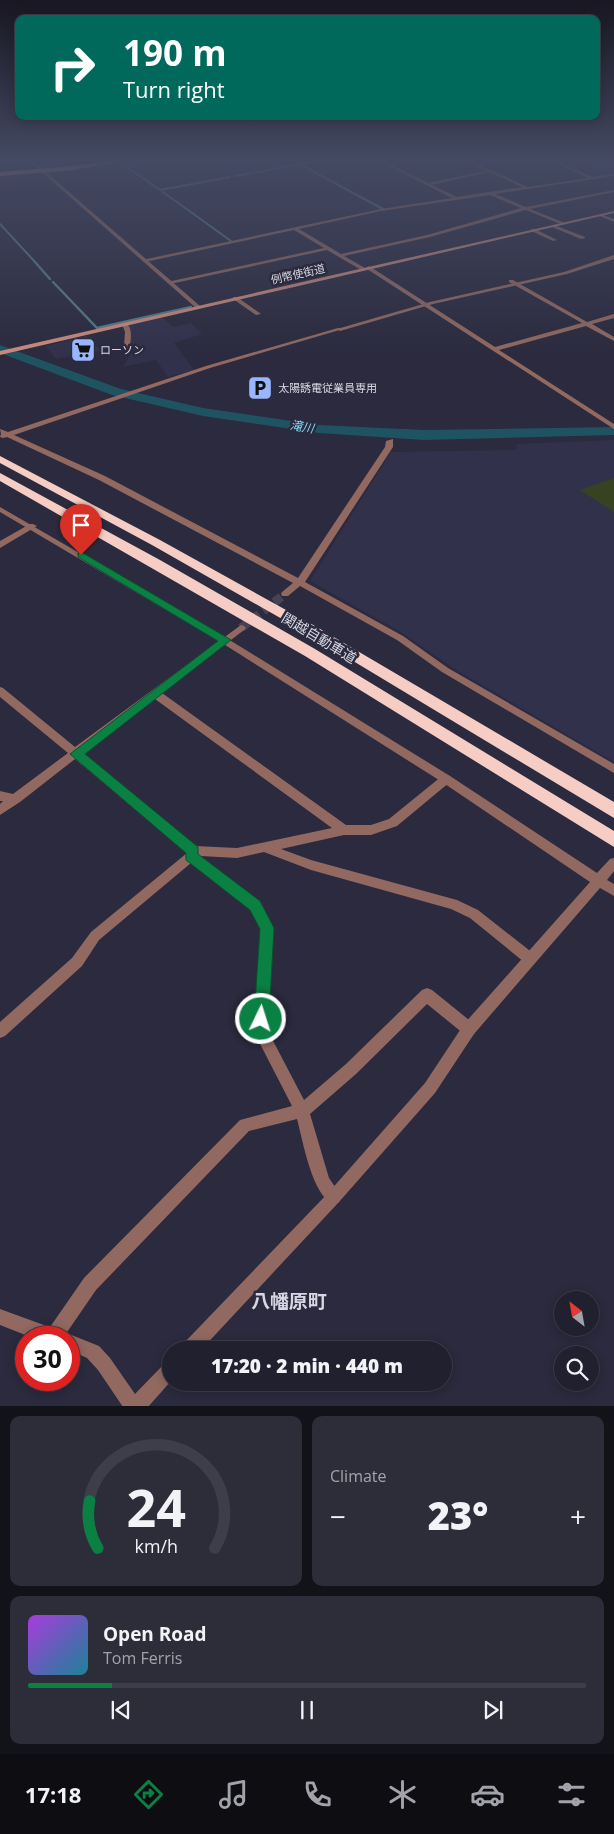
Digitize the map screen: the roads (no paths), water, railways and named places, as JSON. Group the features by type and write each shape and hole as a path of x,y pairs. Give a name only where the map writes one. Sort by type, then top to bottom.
{"highway":[{"name":"関越自動車道","path":"0,459 176,553 327,638 614,811"},
{"name":"関越自動車道","path":"0,476 310,651 614,840"}],"main road":[{"name":"例幣使街道","path":"0,353 561,225"}],"street":[{"path":"105,225 198,307"},
{"path":"145,260 316,225"},
{"path":"342,255 473,225"},
{"path":"554,226 583,238"},
{"path":"296,229 430,304 612,425"},
{"path":"533,230 555,240"},
{"path":"170,282 330,248"},
{"path":"2,434 138,390 340,329 514,283 614,253"},
{"path":"514,283 565,273 614,257"},
{"path":"514,283 614,339"},
{"path":"236,298 258,314"},
{"path":"496,349 614,316"},
{"path":"125,324 128,332 127,346"},
{"path":"2,434 102,478 299,582 400,638 445,670 614,769"},
{"path":"285,594 304,578 390,447 390,440"},
{"path":"0,509 33,526 225,640 446,779 614,891"},
{"path":"0,545 33,526"},
{"path":"0,810 241,628"},
{"path":"0,691 255,906 267,928 261,1019 262,1036 302,1111 324,1182 334,1197"},
{"path":"154,693 344,830"},
{"path":"0,1031 77,962 95,936 192,853 237,853 344,830 372,830 392,823 446,779"},
{"path":"0,796 16,799"},
{"path":"266,848 311,865 453,904 474,914 529,958"},
{"path":"198,1341 334,1197 430,1088 469,1029 529,958 614,863"},
{"path":"67,1326 90,1284 245,1125 302,1111 351,1069 427,995 469,1029"},
{"path":"0,1316 26,1326"},
{"path":"80,1347 93,1352 104,1364 134,1406 162,1378"}],"waterway":[{"path":"1,225 36,263"},
{"path":"208,225 231,241"},
{"path":"35,262 50,279"},
{"path":"53,282 97,328 191,307"},
{"name":"滝川","path":"0,349 117,392 203,412 319,429 424,435 614,431"}],"tunnel":[{"path":"241,628 285,594"}],"place":[{"name":"ローソン","path":"83,350"},
{"name":"太陽誘電従業員専用","path":"260,388"}],"district":[{"name":"八幡原町","path":"289,1301"}]}
